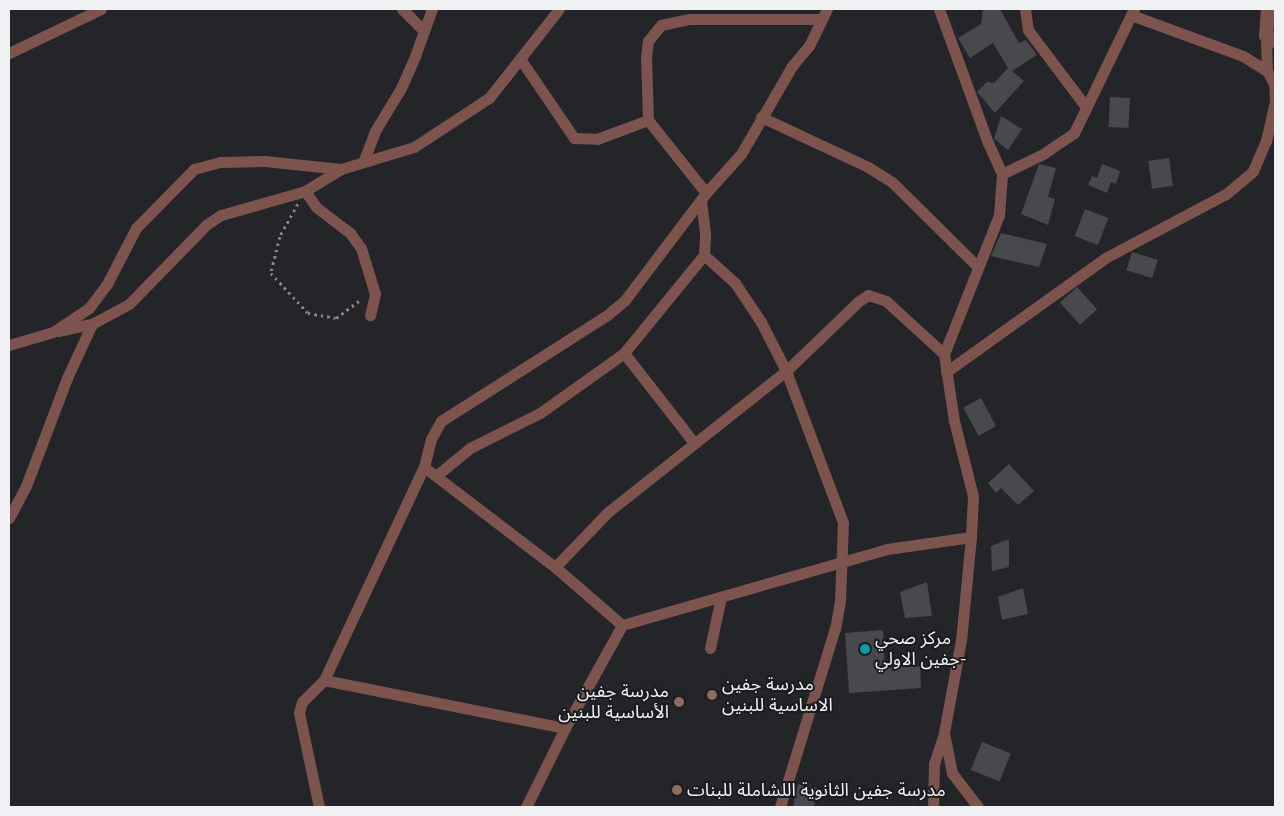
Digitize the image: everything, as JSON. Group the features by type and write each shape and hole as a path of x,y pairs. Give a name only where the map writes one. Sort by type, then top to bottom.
{"street":[{"path":"9,53 101,9"},
{"path":"402,9 424,31"},
{"path":"364,160 374,131 401,88 432,9"},
{"path":"9,345 53,332 92,324 129,304 199,232 221,215 306,191 341,169 364,160 414,147 443,131 490,98 559,9"},
{"path":"933,807 934,764 944,733 961,640 973,496 946,372 944,354 977,266 999,215 1002,174 988,144 939,9"},
{"path":"1025,9 1028,30 1086,107"},
{"path":"1267,71 1271,39 1268,9"},
{"path":"946,372 1105,258 1226,194 1244,180 1260,160 1273,120 1274,84 1267,71 1243,56 1133,12 1074,133 1066,141 1002,174"},
{"path":"319,807 299,713 302,702 324,680 424,467 431,439 441,421 615,310 633,292 704,197 741,154 792,66 809,46 824,14 731,15 670,21 654,31 646,57 648,120 704,197 704,255 624,353 540,413 470,448 436,476"},
{"path":"521,60 574,138 597,139 648,120"},
{"path":"761,117 868,167 892,182 977,266"},
{"path":"53,332 97,299 136,228 194,168 220,162 265,161 341,169"},
{"path":"306,191 316,207 356,240 374,289 370,315"},
{"path":"704,255 734,283 747,299 786,371 843,524 840,562 840,601 835,628 780,807"},
{"path":"555,567 608,512 786,371 868,295 886,301 944,354"},
{"path":"9,518 26,486 67,378 92,324"},
{"path":"624,353 694,444"},
{"path":"424,467 555,567 622,625"},
{"path":"526,807 565,728 622,625 887,549 971,537"},
{"path":"710,648 721,597"},
{"path":"324,680 565,728"},
{"path":"944,733 952,773 978,807"}],"path":[{"path":"306,191 280,237 271,273 308,313 336,318 374,289"}],"building":[{"path":"983,9 1000,9 1019,43 1026,40 1037,55 1012,71 1024,81 995,113 977,92 987,82 994,83 1008,68 993,43 970,58 958,38 981,24"},
{"path":"1110,97 1130,98 1128,128 1108,127"},
{"path":"1001,116 1022,129 1008,150 994,139"},
{"path":"1169,158 1173,186 1152,189 1148,161"},
{"path":"1039,164 1056,168 1048,197 1055,199 1048,225 1021,214"},
{"path":"1102,164 1120,171 1116,184 1111,182 1107,193 1088,185 1092,176 1097,178"},
{"path":"1085,209 1108,218 1098,245 1075,236"},
{"path":"1001,233 1047,244 1039,267 991,256"},
{"path":"1132,252 1158,260 1152,278 1126,270"},
{"path":"1077,287 1097,309 1080,325 1060,302"},
{"path":"981,398 996,426 978,436 963,407"},
{"path":"1009,464 1034,491 1018,505 1001,488 996,493 988,483"},
{"path":"1009,539 1009,567 992,571 991,546"},
{"path":"927,582 932,616 905,618 900,592"},
{"path":"1023,588 1028,614 1002,620 998,597"},
{"name":"مركز صحي جفين الاولي-","path":"883,630 885,668 920,666 921,688 849,693 845,633"},
{"path":"982,742 1011,754 1000,781 971,770"},
{"path":"798,784 818,788 814,807 793,807"}],"place":[{"name":"مركز صحي جفين الاولي-","path":"865,649"},
{"name":"مدرسة جفين الاساسية للبنين","path":"712,695"},
{"name":"مدرسة جفين الأساسية للبنين","path":"679,702"},
{"name":"مدرسة جفين الثانوية اللشاملة للبنات","path":"677,790"}]}
